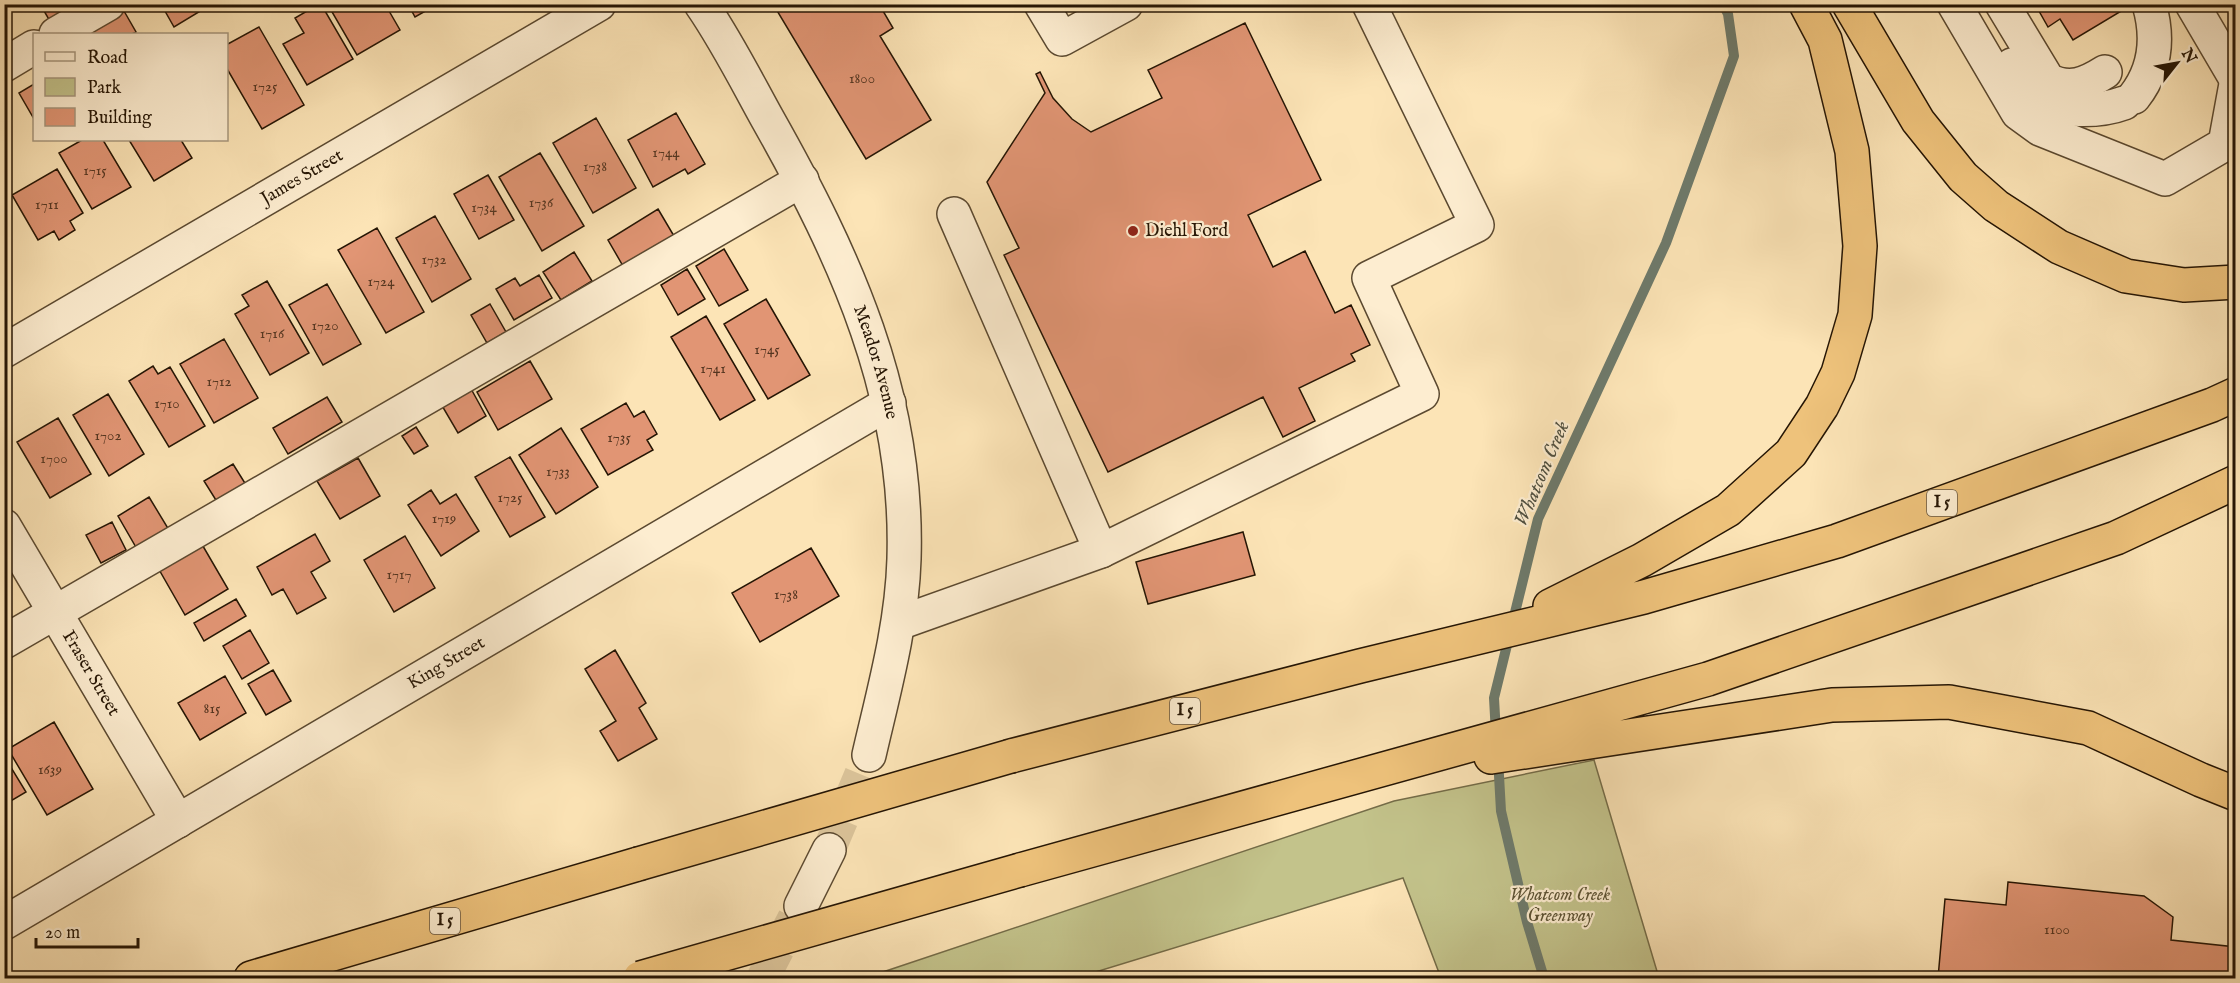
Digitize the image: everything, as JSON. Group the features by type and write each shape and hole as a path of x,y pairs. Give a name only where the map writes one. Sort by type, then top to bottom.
{"highway":[{"path":"1498,632 1642,560 1728,510 1791,453 1822,406 1841,363 1855,315 1860,246 1852,151 1825,40 1806,4"},
{"path":"1849,4 1867,20 1918,121 1963,177 1996,206 2059,247 2126,276 2184,285 2235,282"},
{"name":"I 5","path":"251,978 1011,756 1360,666 1644,597 1837,541 2212,405 2235,393"},
{"path":"640,978 1708,679 2116,538 2235,482"},
{"path":"1350,778 1832,705 1949,702 2088,728 2235,794"}],"street":[{"path":"58,33 108,4"},
{"name":"James Street","path":"4,351 599,4"},
{"name":"Meador Avenue","path":"701,4 802,180 840,258 874,346 889,403 898,450 904,559 899,623 869,755"},
{"path":"1041,4 1062,39 1126,4"},
{"path":"899,623 1101,551 1422,394 1369,278 1477,225 1369,4"},
{"path":"1954,4 2018,113 2040,129 2164,179 2225,144 2235,84"},
{"path":"1976,4 2030,94 2048,105 2095,110 2129,100 2150,71 2156,40 2151,13"},
{"path":"2002,4 2048,80 2060,86 2086,84 2138,52 2151,35 2151,13"},
{"path":"2203,9 2235,79"},
{"path":"4,65 33,48"},
{"path":"4,642 802,180"},
{"path":"954,214 1101,551"},
{"name":"King Street","path":"4,923 889,403"},
{"name":"Fraser Street","path":"4,526 178,821"},
{"path":"801,906 829,850"}],"green space":[{"name":"Whatcom Creek Greenway","path":"1594,760 1659,978 1441,978 1403,878 1076,978 875,978 871,976 1394,801"}],"building":[{"path":"40,4 84,4 51,23"},
{"path":"161,4 212,4 174,27"},
{"path":"319,4 353,59 307,85 283,44 304,33 295,18"},
{"path":"385,4 400,30 357,55 328,5"},
{"path":"408,4 438,4 415,17"},
{"path":"773,4 862,4 864,9 871,4 879,4 893,28 880,36 931,120 866,159"},
{"path":"2035,4 2133,4 2073,40 2060,19 2048,27"},
{"path":"124,11 136,32 134,33 84,33"},
{"name":"Diehl Ford","path":"1245,23 1321,180 1248,215 1273,267 1305,251 1335,313 1351,305 1370,345 1351,354 1355,361 1299,388 1315,421 1283,437 1263,397 1108,472 1004,255 1019,248 987,182 1045,93 1036,74 1040,72 1053,98 1072,119 1091,132 1162,98 1148,70"},
{"path":"259,27 304,105 262,129 228,70 228,44"},
{"path":"33,85 33,117 19,93"},
{"path":"676,113 705,164 688,174 685,169 653,187 628,140"},
{"path":"596,118 636,188 593,213 553,143"},
{"path":"80,141 104,141 131,187 92,209 59,153"},
{"path":"130,141 182,141 192,158 154,181"},
{"path":"540,153 584,226 542,251 499,177"},
{"path":"57,169 83,213 70,221 75,230 59,240 54,231 38,240 12,195"},
{"path":"488,175 514,220 479,239 454,194"},
{"path":"658,209 674,236 623,266 608,240"},
{"path":"435,216 471,279 432,302 396,238"},
{"path":"377,228 424,312 386,333 338,250"},
{"path":"724,249 748,290 719,306 696,266"},
{"path":"574,252 592,281 561,300 543,272"},
{"path":"687,269 705,299 678,315 661,285"},
{"path":"539,275 552,298 514,320 496,289 515,278 520,286"},
{"path":"267,281 309,353 270,375 235,314 249,306 242,295"},
{"path":"327,284 361,344 323,365 289,305"},
{"path":"766,299 810,375 768,399 724,324"},
{"path":"490,304 506,332 487,343 471,315"},
{"path":"706,316 755,400 720,420 671,337"},
{"path":"224,339 258,398 214,423 180,364"},
{"path":"530,361 552,399 498,430 477,392"},
{"path":"153,366 158,374 170,367 205,426 169,447 129,381"},
{"path":"470,387 486,416 458,433 441,404"},
{"path":"108,394 144,454 109,476 73,415"},
{"path":"327,397 342,422 288,454 273,428"},
{"path":"626,403 634,417 644,411 657,434 647,440 653,450 608,475 581,429"},
{"path":"58,418 91,474 50,498 17,442"},
{"path":"416,427 428,446 414,454 402,436"},
{"path":"561,428 598,487 556,514 519,455"},
{"path":"510,457 545,517 510,537 475,477"},
{"path":"358,458 380,496 340,519 317,481"},
{"path":"233,464 248,488 219,505 204,481"},
{"path":"431,490 440,504 456,494 479,531 441,556 408,505"},
{"path":"149,497 169,530 137,549 118,516"},
{"path":"112,522 126,550 101,563 86,535"},
{"path":"1243,532 1255,575 1148,604 1136,562"},
{"path":"315,534 330,561 311,572 326,598 297,614 283,589 272,595 257,567"},
{"path":"405,536 435,588 394,612 364,560"},
{"path":"200,541 228,589 185,615 157,566"},
{"path":"811,548 839,596 760,642 732,593"},
{"path":"236,599 246,616 204,641 194,623"},
{"path":"250,630 269,663 242,679 223,646"},
{"path":"615,650 646,703 639,708 657,739 618,761 600,731 616,721 585,669"},
{"path":"273,670 291,701 266,715 248,684"},
{"path":"225,676 246,713 200,740 178,703"},
{"path":"54,722 93,789 47,815 8,749"},
{"path":"4,756 26,792 4,805"},
{"path":"2008,882 2144,896 2173,917 2171,940 2236,947 2236,978 1938,978 1945,899 2006,905"}],"waterway":[{"name":"Whatcom Creek","path":"1496,734 1494,698 1538,519 1666,243 1734,56 1728,14 1723,4"},
{"name":"Whatcom Creek","path":"1498,758 1501,811 1527,922 1544,978"}],"tunnel":[{"path":"829,850 869,755"},
{"path":"763,978 794,918"}],"place":[{"name":"Diehl Ford","path":"1133,231"}]}
